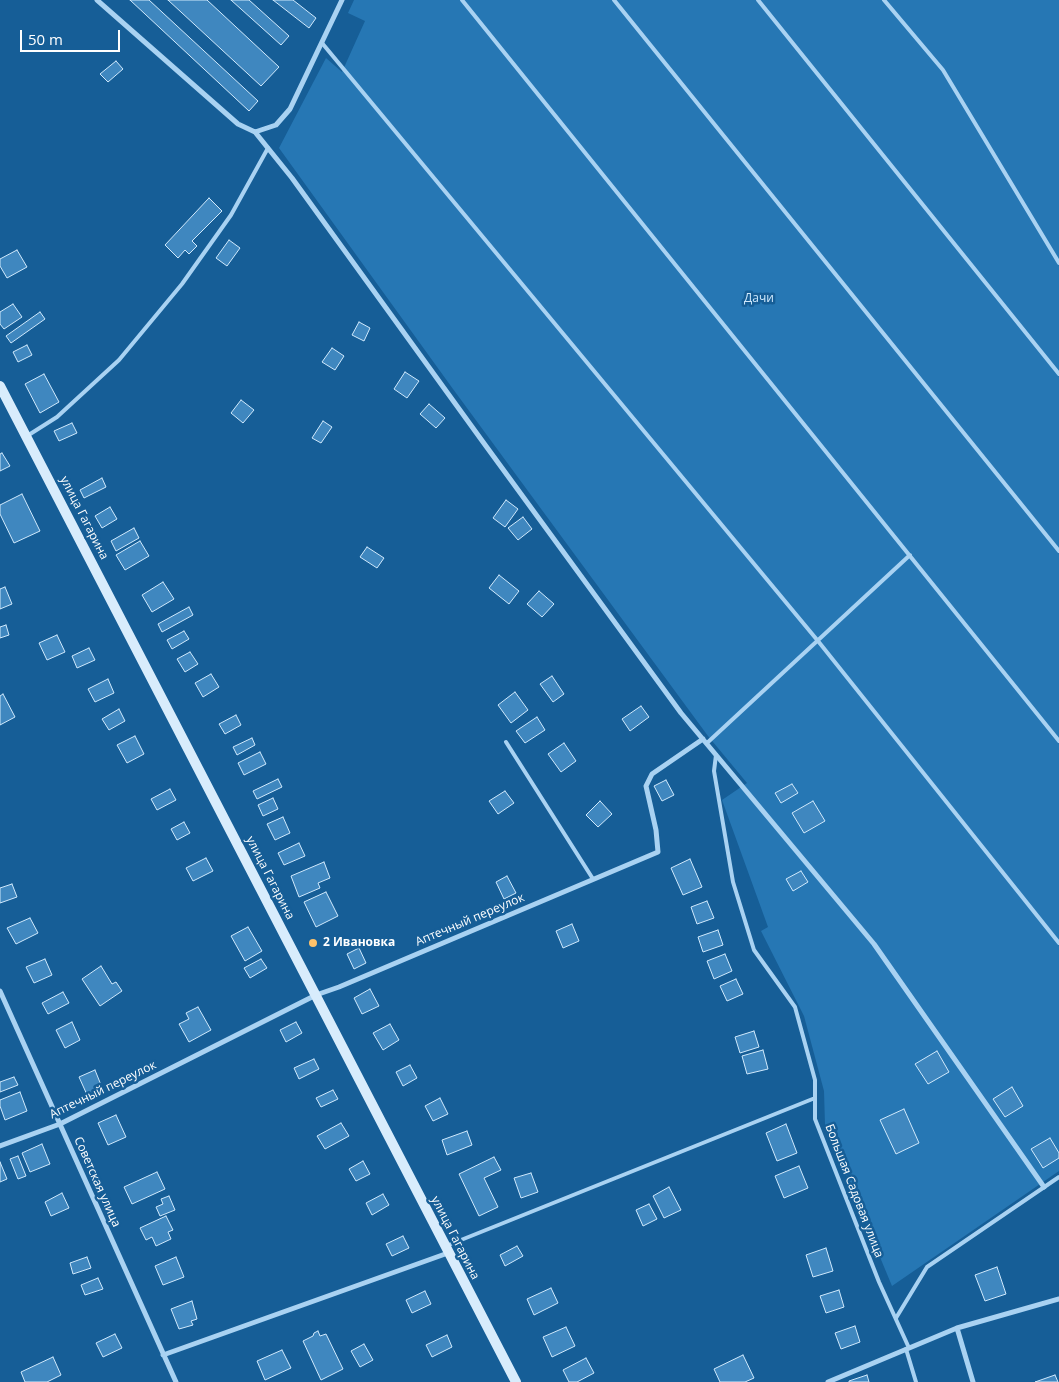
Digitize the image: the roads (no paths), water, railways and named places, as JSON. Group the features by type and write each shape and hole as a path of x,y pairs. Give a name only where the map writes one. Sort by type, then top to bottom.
{"street":[{"path":"97,0 238,124 255,132 292,178 482,442 664,689 716,755 874,944 1044,1187"},
{"path":"255,132 276,125 290,109 342,0"},
{"name":"улица Гагарина","path":"0,386 516,1382"},
{"name":"Аптечный переулок","path":"0,1146 60,1124 316,995 658,852 656,830 646,786 652,774 705,741"},
{"name":"Советская улица","path":"0,991 176,1382"},
{"path":"163,1355 447,1249"},
{"path":"828,1382 957,1328 1059,1299"},
{"path":"957,1328 973,1382"}],"lane":[{"path":"462,0 1059,741"},
{"path":"614,0 1059,551"},
{"path":"758,0 1059,374"},
{"path":"884,0 943,70 1059,264"},
{"path":"322,43 818,641 1059,943"},
{"path":"27,436 57,417 119,360 176,292 231,215 268,148"},
{"path":"705,741 818,641 910,555"},
{"path":"506,742 593,878"},
{"name":"Большая Садовая улица","path":"716,755 714,771 733,882 754,950 795,1007 815,1080 815,1119 878,1282 896,1318 916,1382"},
{"path":"447,1249 815,1098"},
{"path":"896,1318 927,1267 1059,1177"}],"place":[{"name":"2 Ивановка","path":"313,943"}],"park label":[{"name":"Дачи","path":"759,299"}]}
